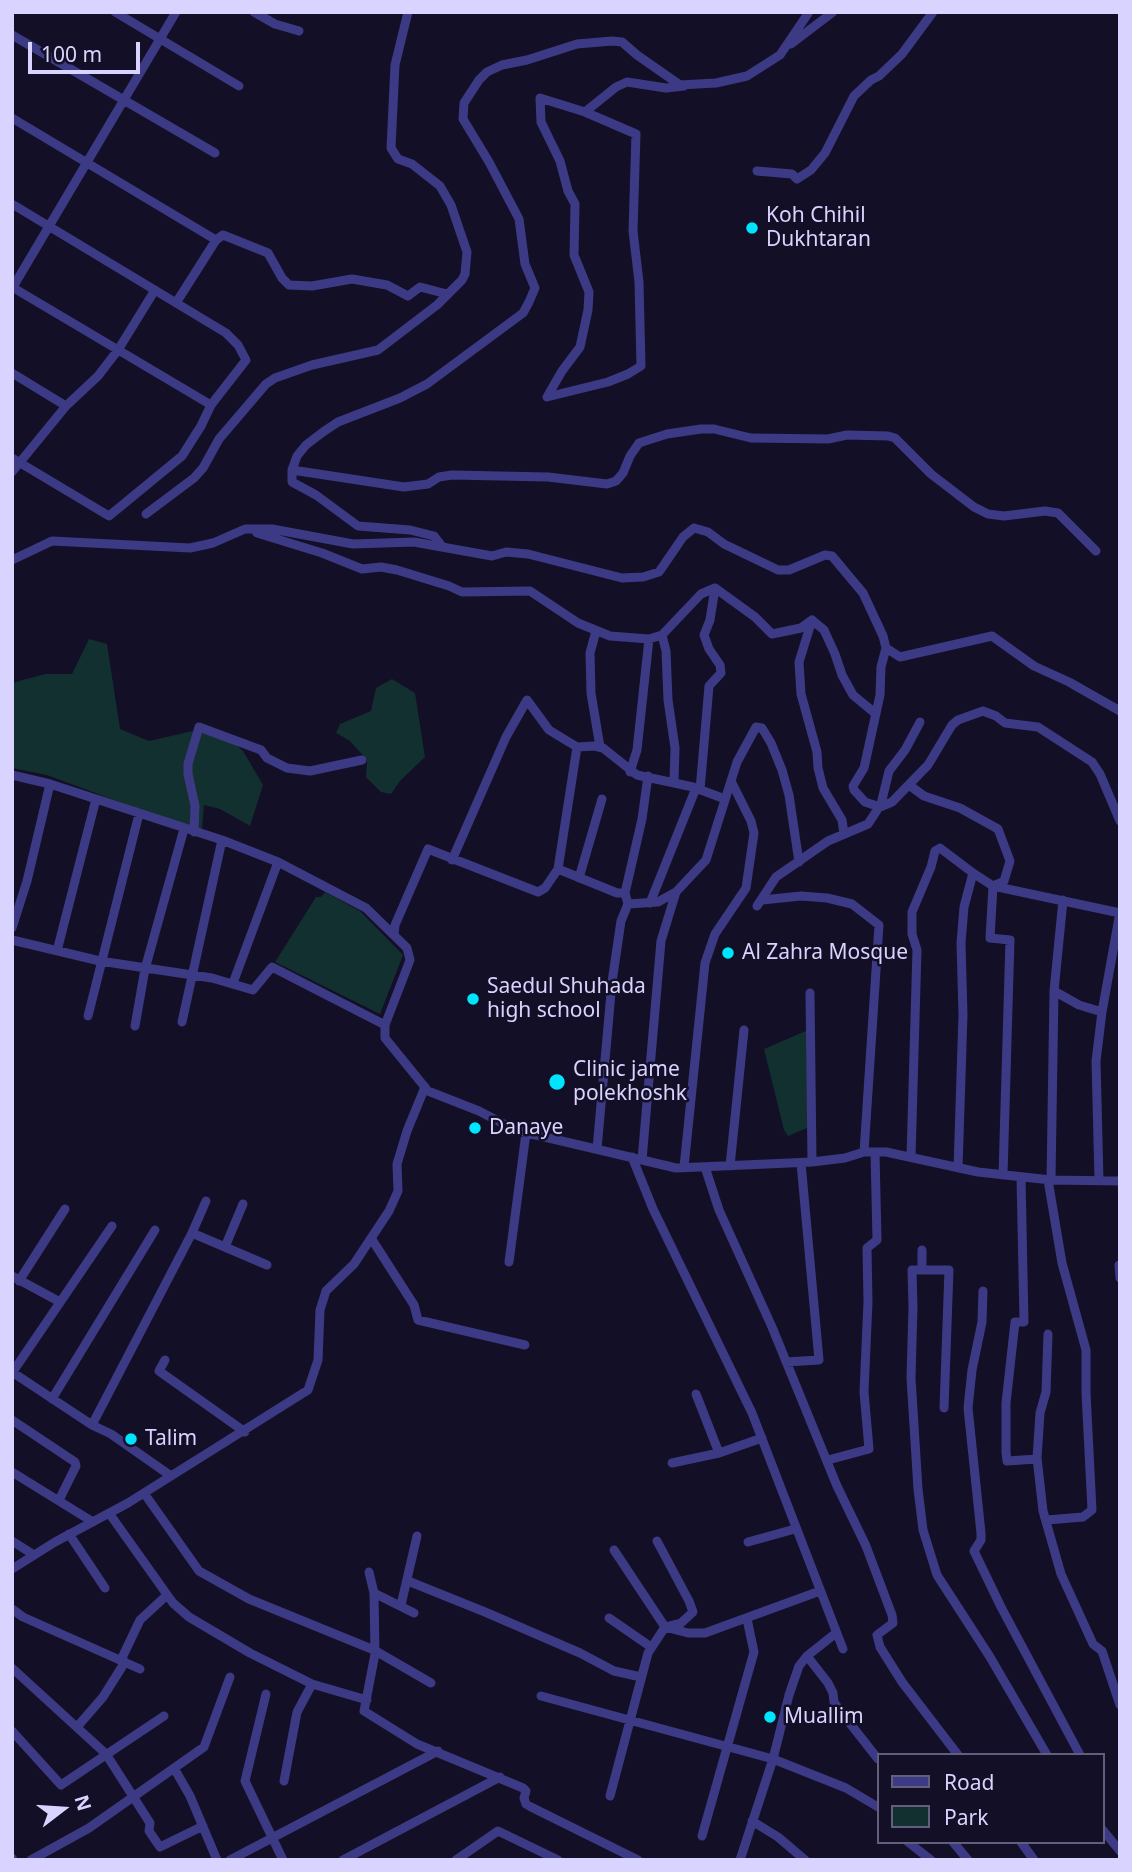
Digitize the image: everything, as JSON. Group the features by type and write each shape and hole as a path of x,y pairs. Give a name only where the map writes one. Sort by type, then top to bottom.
{"street":[{"path":"115,12 239,86"},
{"path":"176,12 12,287 211,405"},
{"path":"254,12 275,24 299,31"},
{"path":"146,514 194,478 203,468 219,439 266,384 275,378 312,365 378,350 437,305 462,280 467,251 456,216 440,186 412,164 398,159 391,148 395,65 408,12"},
{"path":"780,55 809,12"},
{"path":"585,112 616,87 627,82 666,88 716,83 747,76 780,55 833,12"},
{"path":"757,171 792,174 797,179 811,170 825,153 854,96 902,54 933,12"},
{"path":"12,35 215,153"},
{"path":"441,545 434,536 410,530 358,526 316,495 292,482 292,470 297,456 323,432 338,422 400,398 427,384 523,313 529,302 534,288 525,264 519,219 463,119 464,103 487,72 502,65 527,60 567,46 612,41 622,42 669,79 680,85 690,85"},
{"path":"540,98 585,112 636,134 633,231 639,282 641,366 608,382 547,397 580,347 589,292 574,256 575,204 568,191 560,161 541,122 540,98"},
{"path":"12,118 216,240"},
{"path":"12,204 226,333 238,345 246,360 211,405 182,456 109,516 15,460"},
{"path":"176,303 216,240 223,236 268,253 289,285 312,286 352,279 387,285 408,296 419,287 447,294"},
{"path":"12,472 15,460 98,376 118,350 155,290"},
{"path":"12,373 66,406"},
{"path":"292,470 404,487 428,484 439,477 452,475 548,477 607,484 616,481 623,473 639,443 667,434 714,429 751,438 828,439 847,435 888,436 895,438 931,474 974,508 988,514 1004,516 1045,511 1058,513 1096,551"},
{"path":"12,561 52,541 190,548 213,543 245,529 272,529 353,544 414,542 492,556 506,552 528,554 622,578 643,577 659,572 683,537 694,528 708,532 724,544 778,570 789,570 825,555 832,556 863,593 886,648 881,667 880,695 864,768 853,786 865,802 880,807 892,802 928,765 952,725 958,720 984,711 1004,723 1038,727 1093,762 1120,821"},
{"path":"254,529 257,533 323,553 362,569 381,567 397,570 461,592 530,591 578,623 610,636 649,639 662,635 701,594 715,588"},
{"path":"715,588 755,617 772,634 801,628 811,620"},
{"path":"650,903 698,789 709,686 721,673 720,665 709,649 704,635 710,620 715,588"},
{"path":"811,620 824,630 853,695 876,714"},
{"path":"811,620 799,662 801,694 817,752 823,788 842,820 844,834"},
{"path":"596,631 590,653 591,683 592,711 600,747"},
{"path":"662,635 666,651 666,682 675,748 674,782"},
{"path":"886,648 901,657 992,636 1034,666 1069,682 1120,712"},
{"path":"630,772 637,750 649,639"},
{"path":"452,860 506,737 527,699 549,730 577,747 600,747 630,772 674,782 725,799"},
{"path":"864,1152 879,925 852,904 827,898 801,896 760,903 776,877 828,841 864,828 880,807 889,771 905,750 920,722"},
{"path":"194,832 195,806 188,764 199,727 261,750 267,758 287,768 310,771 362,760"},
{"path":"628,904 658,902 676,892 706,860 737,762 756,727 762,728 771,743 789,795 799,862"},
{"path":"394,935 395,925 428,849 538,892 545,888 558,869 577,747"},
{"path":"12,775 50,784 222,840 278,862 366,908 407,948 410,960 385,1025 385,1038 428,1091 479,1111 515,1130 637,1159 684,1167 801,1163 875,1152 1003,1175 1049,1180 1120,1181"},
{"path":"597,1149 612,982 621,921 628,904 625,893 642,819 648,776"},
{"path":"684,1167 705,963 715,934 746,888 754,833 751,821 731,781"},
{"path":"12,928 27,881 50,784"},
{"path":"909,785 924,796 960,808 998,829 1010,861 1004,881 993,886"},
{"path":"57,951 96,799"},
{"path":"579,878 603,799"},
{"path":"88,1016 139,814"},
{"path":"135,1026 145,969 184,829"},
{"path":"182,1022 222,840"},
{"path":"911,1157 917,950 912,934 912,912 935,851 940,848 993,886 1120,913 1102,1012 1097,1061 1099,1180"},
{"path":"233,983 278,862"},
{"path":"558,869 617,893 625,893"},
{"path":"958,1168 963,1015 961,943 964,907 973,873"},
{"path":"993,886 990,938 1010,940 1003,1175"},
{"path":"676,892 661,941 637,1159 653,1209 715,1333 762,1438 794,1529 843,1649"},
{"path":"1047,1521 1083,1517 1092,1510 1086,1350 1062,1263 1049,1180 1054,991 1063,900"},
{"path":"12,940 100,961 192,974 253,990 272,967 385,1025"},
{"path":"1054,991 1079,1005 1102,1012"},
{"path":"810,993 812,1162"},
{"path":"730,1166 744,1030"},
{"path":"12,1569 245,1432 308,1390 318,1360 320,1310 327,1292 354,1264 389,1211 398,1191 397,1164 425,1087"},
{"path":"509,1262 526,1133"},
{"path":"828,1460 869,1449 864,1392 868,1302 867,1248 877,1240 875,1152"},
{"path":"786,1362 820,1360 801,1163"},
{"path":"705,1167 719,1210 837,1486 866,1546 893,1619 890,1626 877,1635 880,1647 902,1682 956,1753"},
{"path":"1021,1177 1024,1322 1015,1322 1006,1403 1006,1452 1007,1461 1037,1460"},
{"path":"92,1425 206,1201"},
{"path":"225,1247 243,1204"},
{"path":"60,1302 16,1279 65,1209"},
{"path":"112,1226 12,1373 92,1425 111,1434 171,1476"},
{"path":"52,1399 155,1230"},
{"path":"192,1233 267,1265"},
{"path":"371,1238 414,1305 418,1320 525,1345"},
{"path":"922,1250 922,1270"},
{"path":"1119,1265 1120,1278"},
{"path":"944,1408 949,1270 912,1270 911,1378 923,1530 937,1575 990,1657 1046,1753"},
{"path":"984,1291 982,1322 972,1370 968,1408 981,1533 981,1540 974,1551 1000,1607 1079,1753"},
{"path":"1048,1334 1037,1460 1043,1511 1061,1574 1093,1644 1102,1651 1120,1705"},
{"path":"165,1360 159,1371 245,1432"},
{"path":"696,1394 719,1453"},
{"path":"12,1420 75,1462 76,1466 59,1500"},
{"path":"672,1463 719,1453 762,1438"},
{"path":"12,1472 93,1522"},
{"path":"144,1493 199,1571 249,1599 374,1650 431,1683"},
{"path":"109,1513 181,1611 250,1653 312,1684 367,1700"},
{"path":"748,1542 794,1529"},
{"path":"69,1534 105,1588"},
{"path":"401,1605 417,1536"},
{"path":"12,1541 34,1555"},
{"path":"610,1796 651,1647 665,1627 681,1623 693,1612 657,1541"},
{"path":"614,1550 665,1627 688,1633 705,1633 820,1591"},
{"path":"369,1572 374,1593 374,1650 364,1711 417,1744 523,1788 526,1791 526,1804 638,1860"},
{"path":"408,1581 521,1627 614,1671 641,1677"},
{"path":"374,1593 414,1613"},
{"path":"76,1727 103,1697 123,1661 140,1620 167,1595"},
{"path":"12,1609 23,1617 140,1669"},
{"path":"609,1618 651,1647"},
{"path":"702,1836 754,1652 747,1619"},
{"path":"740,1860 774,1759 789,1695 799,1666 807,1656 836,1633"},
{"path":"807,1656 828,1683 834,1702 876,1756"},
{"path":"12,1668 106,1754 150,1823 149,1831 160,1847 203,1826"},
{"path":"31,1860 89,1828 204,1747 230,1677"},
{"path":"284,1781 297,1712 312,1684"},
{"path":"266,1694 245,1781 283,1860"},
{"path":"541,1696 774,1759 845,1788 876,1806"},
{"path":"12,1731 61,1785 163,1716"},
{"path":"230,1860 438,1751"},
{"path":"174,1768 190,1796 216,1860"},
{"path":"343,1860 500,1777"},
{"path":"752,1821 778,1837 805,1860"},
{"path":"456,1860 498,1831 558,1860"},
{"path":"1104,1831 1120,1851"},
{"path":"911,1844 931,1860"},
{"path":"955,1844 968,1860"},
{"path":"1022,1844 1034,1860"}],"green space":[{"path":"89,639 107,644 120,729 149,741 197,730 233,742 243,751 263,785 250,826 220,809 204,805 202,829 152,814 47,775 12,768 12,683 45,674 72,674"},
{"path":"392,679 415,693 425,757 400,781 391,794 381,792 366,777 367,760 350,741 336,733 340,724 371,711 376,688"},
{"path":"325,892 360,911 403,955 380,1014 275,962 316,897 321,897"},
{"path":"808,1030 807,1128 788,1136 784,1130 764,1049"}],"place":[{"name":"Koh Chihil Dukhtaran","path":"752,228"},
{"name":"Al Zahra Mosque","path":"728,953"},
{"name":"Saedul Shuhada high school","path":"473,999"},
{"name":"Clinic jame polekhoshk","path":"557,1082"},
{"name":"Danaye","path":"475,1128"},
{"name":"Talim","path":"131,1439"},
{"name":"Muallim","path":"770,1717"}]}
